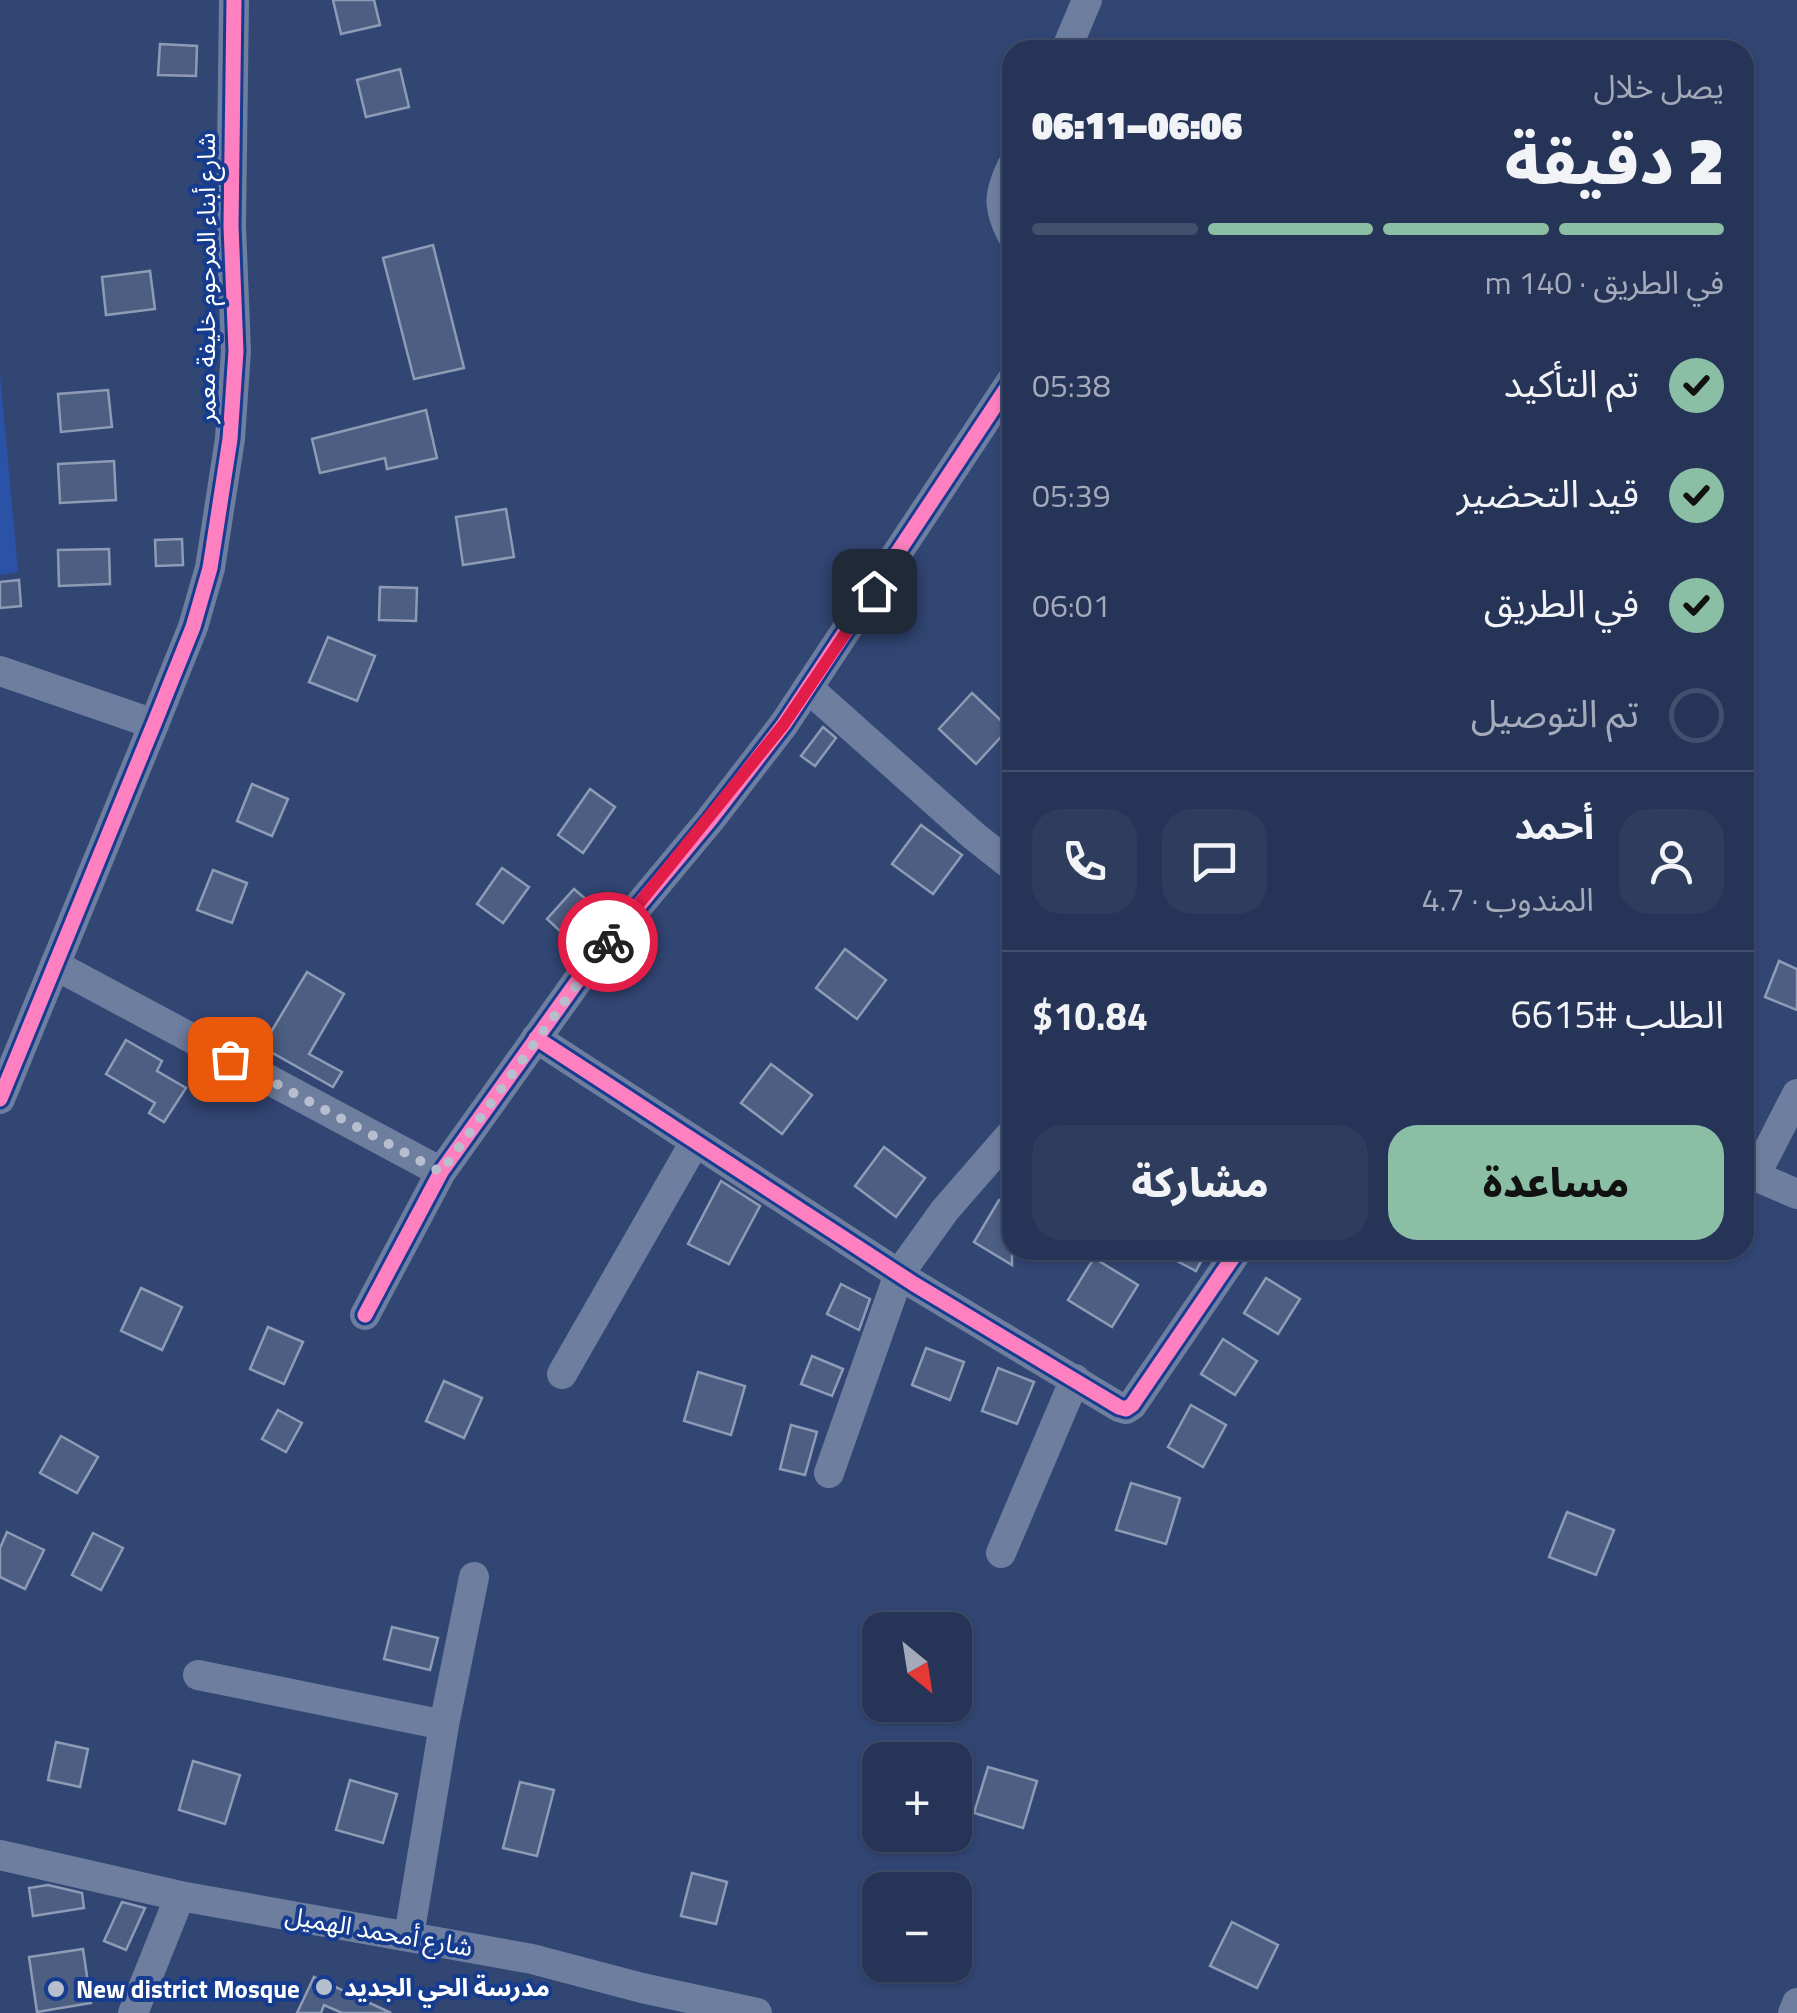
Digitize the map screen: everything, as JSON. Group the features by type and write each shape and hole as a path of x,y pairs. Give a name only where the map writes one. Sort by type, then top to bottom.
{"street":[{"name":"شارع أبناء المرحوم خليفة معمر","path":"0,1099 193,626 210,568 230,439 236,350 231,226 234,0"},
{"path":"1070,40 1087,0"},
{"path":"366,1315 441,1172 586,969 720,806 808,688 1002,395"},
{"path":"0,670 154,724"},
{"path":"808,688 1002,858"},
{"path":"55,966 441,1172"},
{"path":"536,1038 899,1274 1119,1408 1130,1408 1231,1260"},
{"path":"1797,1094 1756,1176 1797,1194"},
{"path":"562,1374 695,1142"},
{"path":"829,1473 899,1274 945,1210 1002,1144"},
{"path":"1001,1552 1075,1380"},
{"path":"410,1936 444,1725 474,1577"},
{"path":"198,1675 444,1725"},
{"name":"شارع أمحمد الهميل","path":"0,1856 180,1896 532,1959 636,2001 758,2013"},
{"path":"133,2013 180,1896"},
{"path":"1792,2013 1797,2003"}],"shaded area":[{"path":"0,374 18,572 0,575"}],"building":[{"path":"333,0 374,0 380,25 341,34"},
{"path":"160,44 197,46 196,76 158,75"},
{"path":"400,69 409,107 366,117 357,80"},
{"path":"433,245 464,368 414,379 383,258"},
{"path":"150,271 155,309 106,315 102,277"},
{"path":"108,390 112,427 61,432 58,394"},
{"path":"426,410 437,458 387,469 385,458 320,473 312,439"},
{"path":"114,461 116,500 60,503 58,464"},
{"path":"506,509 514,557 463,565 456,517"},
{"path":"182,539 183,565 156,566 155,540"},
{"path":"109,549 110,584 59,586 58,550"},
{"path":"19,580 21,606 0,608 0,582"},
{"path":"380,587 417,588 416,621 379,620"},
{"path":"328,637 375,656 357,701 309,682"},
{"path":"972,693 1002,721 1002,736 976,764 939,729"},
{"path":"823,727 836,738 815,766 801,756"},
{"path":"252,784 288,799 272,836 237,821"},
{"path":"590,789 615,807 583,853 558,835"},
{"path":"921,825 962,855 933,894 892,864"},
{"path":"502,868 529,887 503,923 477,904"},
{"path":"213,870 247,883 232,923 197,910"},
{"path":"574,889 588,901 560,931 547,919"},
{"path":"845,949 886,980 857,1019 816,988"},
{"path":"1779,961 1797,969 1797,1010 1765,997"},
{"path":"307,972 344,994 309,1054 342,1072 333,1087 239,1034 248,1019 271,1032"},
{"path":"126,1040 162,1061 157,1071 186,1088 164,1122 149,1113 155,1103 106,1074"},
{"path":"771,1064 812,1095 782,1134 741,1103"},
{"path":"884,1147 925,1178 896,1217 855,1186"},
{"path":"721,1181 760,1206 729,1264 688,1244"},
{"path":"999,1200 1002,1202 1002,1259 974,1242"},
{"path":"1093,1260 1138,1285 1112,1327 1068,1300"},
{"path":"1175,1260 1202,1260 1196,1271"},
{"path":"1266,1278 1300,1299 1278,1334 1244,1313"},
{"path":"841,1284 870,1299 859,1330 827,1314"},
{"path":"141,1288 182,1307 162,1350 121,1331"},
{"path":"268,1327 303,1342 284,1384 250,1369"},
{"path":"1223,1339 1257,1361 1235,1395 1201,1374"},
{"path":"926,1348 964,1362 950,1400 912,1385"},
{"path":"812,1356 843,1369 832,1396 801,1384"},
{"path":"998,1368 1034,1382 1017,1424 982,1411"},
{"path":"698,1372 745,1386 731,1435 684,1421"},
{"path":"444,1381 482,1398 464,1438 426,1421"},
{"path":"1191,1405 1226,1425 1203,1467 1168,1447"},
{"path":"278,1410 302,1423 286,1452 262,1439"},
{"path":"791,1425 817,1432 805,1475 780,1469"},
{"path":"61,1436 98,1457 77,1493 40,1473"},
{"path":"1131,1483 1180,1498 1166,1544 1116,1530"},
{"path":"1567,1512 1614,1530 1596,1575 1549,1557"},
{"path":"7,1532 44,1550 25,1589 0,1577 0,1548"},
{"path":"93,1533 123,1548 101,1590 72,1575"},
{"path":"392,1627 438,1638 430,1670 384,1659"},
{"path":"56,1742 88,1749 80,1787 48,1780"},
{"path":"193,1761 240,1775 225,1824 179,1810"},
{"path":"988,1767 1037,1781 1023,1828 974,1813"},
{"path":"350,1780 397,1794 383,1843 336,1830"},
{"path":"520,1782 554,1790 537,1856 503,1848"},
{"path":"692,1873 727,1882 716,1924 681,1916"},
{"path":"48,1885 82,1893 84,1908 33,1916 29,1888"},
{"path":"122,1902 145,1908 126,1950 104,1941"},
{"path":"1232,1922 1278,1945 1257,1988 1210,1966"},
{"path":"83,1949 91,2003 37,2012 29,1957"},
{"name":"مدرسة الحي الجديد","path":"314,1977 391,2013 342,2013 324,2005 321,2013 297,2013"}],"cycle path":[{"path":"0,1099 193,627 210,568 230,439 236,351 231,226 234,0"},
{"path":"365,1315 441,1172 586,969 784,724 1002,395"},
{"path":"536,1038 914,1284 1119,1407 1126,1409 1132,1405 1231,1260"}],"way so far":[{"path":"230,1059 441,1172 608,942"}],"place":[{"name":"مدرسة الحي الجديد","path":"324,1987"},
{"name":"New district Mosque","path":"56,1989"}],"route":[{"path":"608,942 784,724 874,591"}]}
